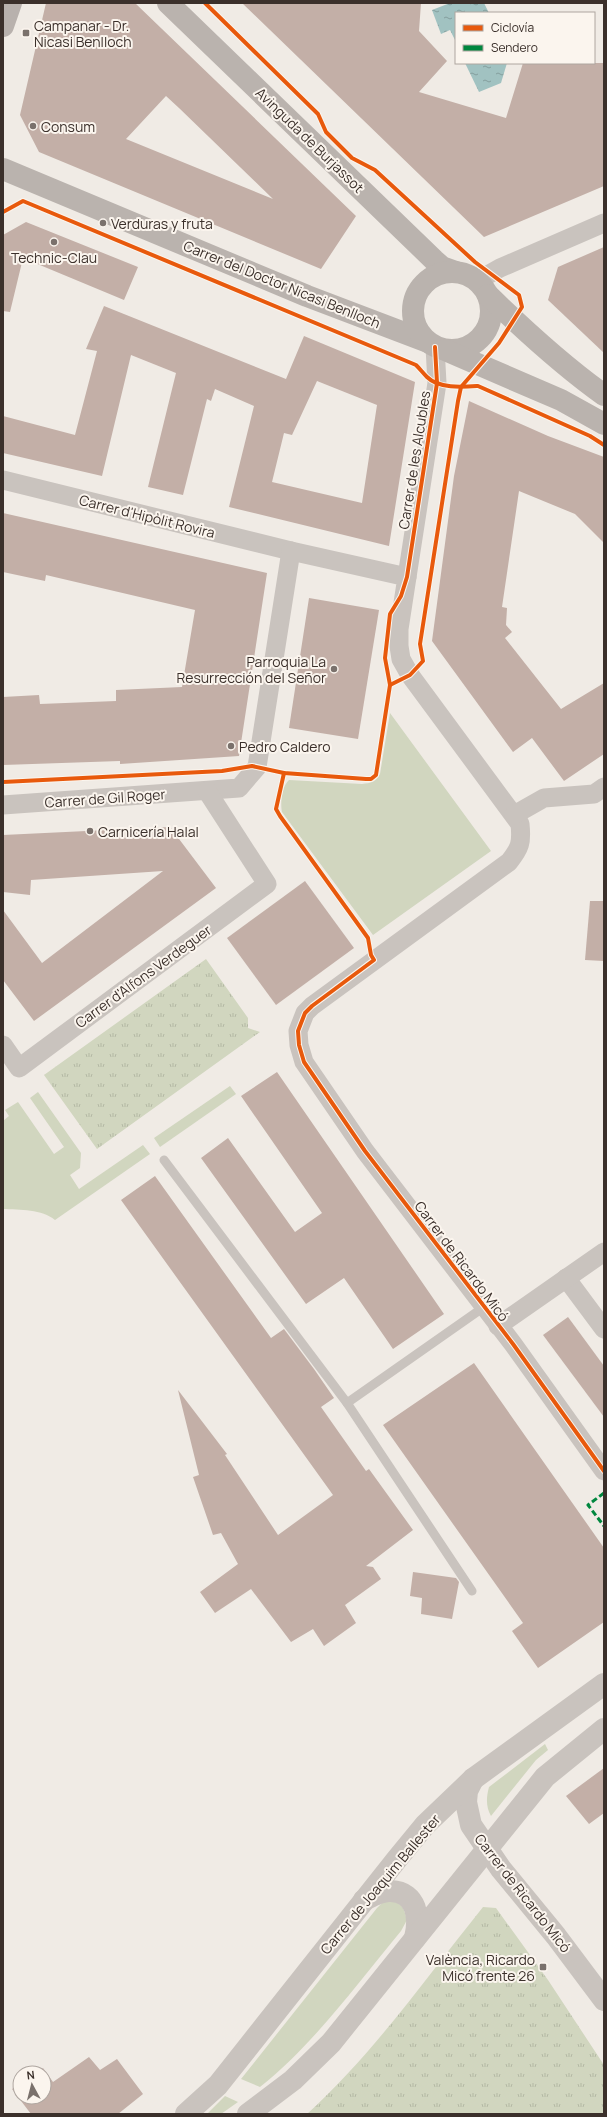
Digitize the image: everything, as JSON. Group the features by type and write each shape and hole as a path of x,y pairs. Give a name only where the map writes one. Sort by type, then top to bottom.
{"main road":[{"path":"3,26 11,3"},
{"name":"Avinguda de Burjassot","path":"168,3 434,260 442,266 456,272"},
{"name":"Carrer del Doctor Nicasi Benlloch","path":"3,170 307,296 436,346"},
{"path":"604,395 575,374 540,345 471,277 456,272 447,272 432,277 422,286 415,297 412,310 414,323 419,333 436,346 561,400 604,424"},
{"path":"436,346 451,350 467,347 482,336 490,321 490,304 482,288"}],"street":[{"path":"482,288 500,268 604,223"},
{"name":"Carrer de les Alcubles","path":"436,346 437,383 399,629 401,659 410,675 514,816"},
{"name":"Carrer d'Hipòlit Rovira","path":"3,480 291,551 407,577"},
{"name":"Carrer de Gil Roger","path":"3,805 239,788 257,767 291,551"},
{"path":"514,816 544,798 594,794 604,787"},
{"name":"Carrer d'Alfons Verdeguer","path":"3,1045 19,1068 267,884 207,791"},
{"name":"Carrer de Ricardo Micó","path":"514,816 520,824 522,837 520,848 509,862 337,987 306,1013 298,1031 299,1045 304,1062 365,1151 513,1344 604,1472"},
{"path":"498,1326 604,1252"},
{"path":"566,1278 604,1329"},
{"name":"Carrer de Joaquim Ballester","path":"186,2114 218,2085 364,1900 425,1826 473,1779 604,1684"},
{"path":"248,2114 293,2080 331,2043 545,1777 604,1729"},
{"name":"Carrer de Ricardo Micó","path":"473,1779 467,1791 466,1802 471,1824 486,1849 514,1886 556,1936 604,2000"},
{"path":"364,1900 390,1890 404,1894 412,1901 417,1911 418,1923 414,1938"}],"lane":[{"path":"164,1160 347,1403 472,1591"},
{"path":"347,1403 484,1307"}],"green space":[{"path":"390,713 491,851 373,935 282,812 281,800 283,790 289,780 362,784 371,783 375,780 380,774"},
{"path":"206,959 248,1018 248,1028 260,1032 97,1149 44,1075"},
{"path":"230,1086 236,1094 160,1147 154,1138"},
{"path":"38,1092 81,1153 80,1168 70,1175 79,1189 143,1145 150,1154 55,1220 50,1216 37,1212 3,1209 3,1121 9,1116 5,1110 18,1102 54,1154 64,1147 30,1098"},
{"path":"545,1744 548,1750 536,1760 491,1816 487,1802 489,1787"},
{"path":"391,1901 401,1905 407,1920 401,1931 334,2013 299,2052 260,2087 241,2079 377,1908 383,1902"},
{"path":"483,1907 496,1908 548,1980 604,2065 604,2114 307,2114 355,2066 420,1988"},
{"path":"225,2096 238,2102 221,2114 207,2114"}],"water":[{"path":"450,3 484,3 488,12 455,12 455,40 450,30 441,34 432,10"},
{"path":"465,64 507,64 501,83 479,92"}],"building":[{"path":"46,3 135,3 356,216 321,269 39,152 20,115","holes":["166,96 273,199 126,139"]},
{"path":"242,3 421,3 419,31 447,61 419,92 506,118 523,64 604,63 604,186 484,237"},
{"path":"26,222 138,267 124,300 23,258 10,312 3,311 3,235"},
{"path":"604,247 604,353 548,300 558,267"},
{"path":"104,306 286,379 304,336 415,382 389,546 229,507 254,406 215,389 211,401 207,399 183,495 148,487 176,373 131,355 102,476 3,453 3,416 75,435 97,351 86,349","holes":["317,381 377,405 362,503 272,482 284,433 292,435"]},
{"path":"469,401 548,436 604,457 604,543 575,514 519,491 502,607 507,608 506,625 512,632 505,638 561,709 604,683 604,754 564,781 532,738 513,752 432,641 454,476"},
{"path":"3,513 267,573 239,756 120,764 120,761 3,765 3,697 39,695 40,704 116,701 116,690 182,687 195,610 46,575 45,581 3,572"},
{"name":"Parroquia La Resurrección del Señor","path":"309,598 379,610 358,739 289,728"},
{"path":"170,827 216,888 34,1021 3,980 3,910 42,963 163,871 31,880 30,895 3,892 3,835"},
{"path":"305,881 354,948 276,1005 227,938"},
{"path":"590,901 604,901 604,961 585,960"},
{"path":"277,1072 444,1314 393,1349 344,1278 306,1304 201,1158 228,1138 295,1232 322,1213 241,1096"},
{"path":"155,1176 271,1338 284,1329 314,1369 334,1398 321,1407 366,1471 369,1469 413,1530 366,1566 373,1567 381,1579 345,1605 356,1623 324,1646 313,1629 291,1642 251,1589 215,1613 200,1592 238,1564 221,1533 213,1535 193,1477 199,1475 178,1390 227,1454 225,1455 278,1535 333,1495 121,1200"},
{"path":"568,1317 604,1366 604,1417 543,1335"},
{"path":"474,1363 604,1548 604,1622 538,1668 512,1631 523,1623 383,1425"},
{"path":"413,1572 456,1578 459,1582 452,1619 421,1614 422,1598 410,1596"},
{"path":"604,1768 604,1813 589,1824 566,1796"},
{"path":"89,2057 100,2070 117,2059 143,2094 118,2114 31,2114 24,2105 52,2105 52,2081 53,2082"}],"marked path":[{"path":"604,1493 588,1505 604,1526"}],"cycle path":[{"path":"205,3 318,114 326,132 352,158 375,170 475,262 519,295 522,307 499,343 461,387 420,644 423,661 410,675 390,685"},
{"path":"3,212 23,201 416,365 427,377 438,384 465,387 478,386 590,436 604,445"},
{"path":"3,782 222,771 252,766 284,773 366,779 371,779 376,775 390,685 385,658 390,614 401,596 407,577 437,383 435,347"},
{"path":"284,773 276,809 368,938 371,955 374,960 312,1006 305,1013 298,1031 299,1045 304,1062 365,1151 513,1344 604,1471"}],"place":[{"name":"Campanar - Dr. Nicasi Benlloch","path":"26,33"},
{"name":"Consum","path":"33,126"},
{"name":"Verduras y fruta","path":"103,223"},
{"name":"Technic-Clau","path":"54,242"},
{"name":"Parroquia La Resurrección del Señor","path":"334,669"},
{"name":"Pedro Caldero","path":"231,746"},
{"name":"Carnicería Halal","path":"90,831"},
{"name":"València, Ricardo Micó frente 26","path":"543,1967"}]}
